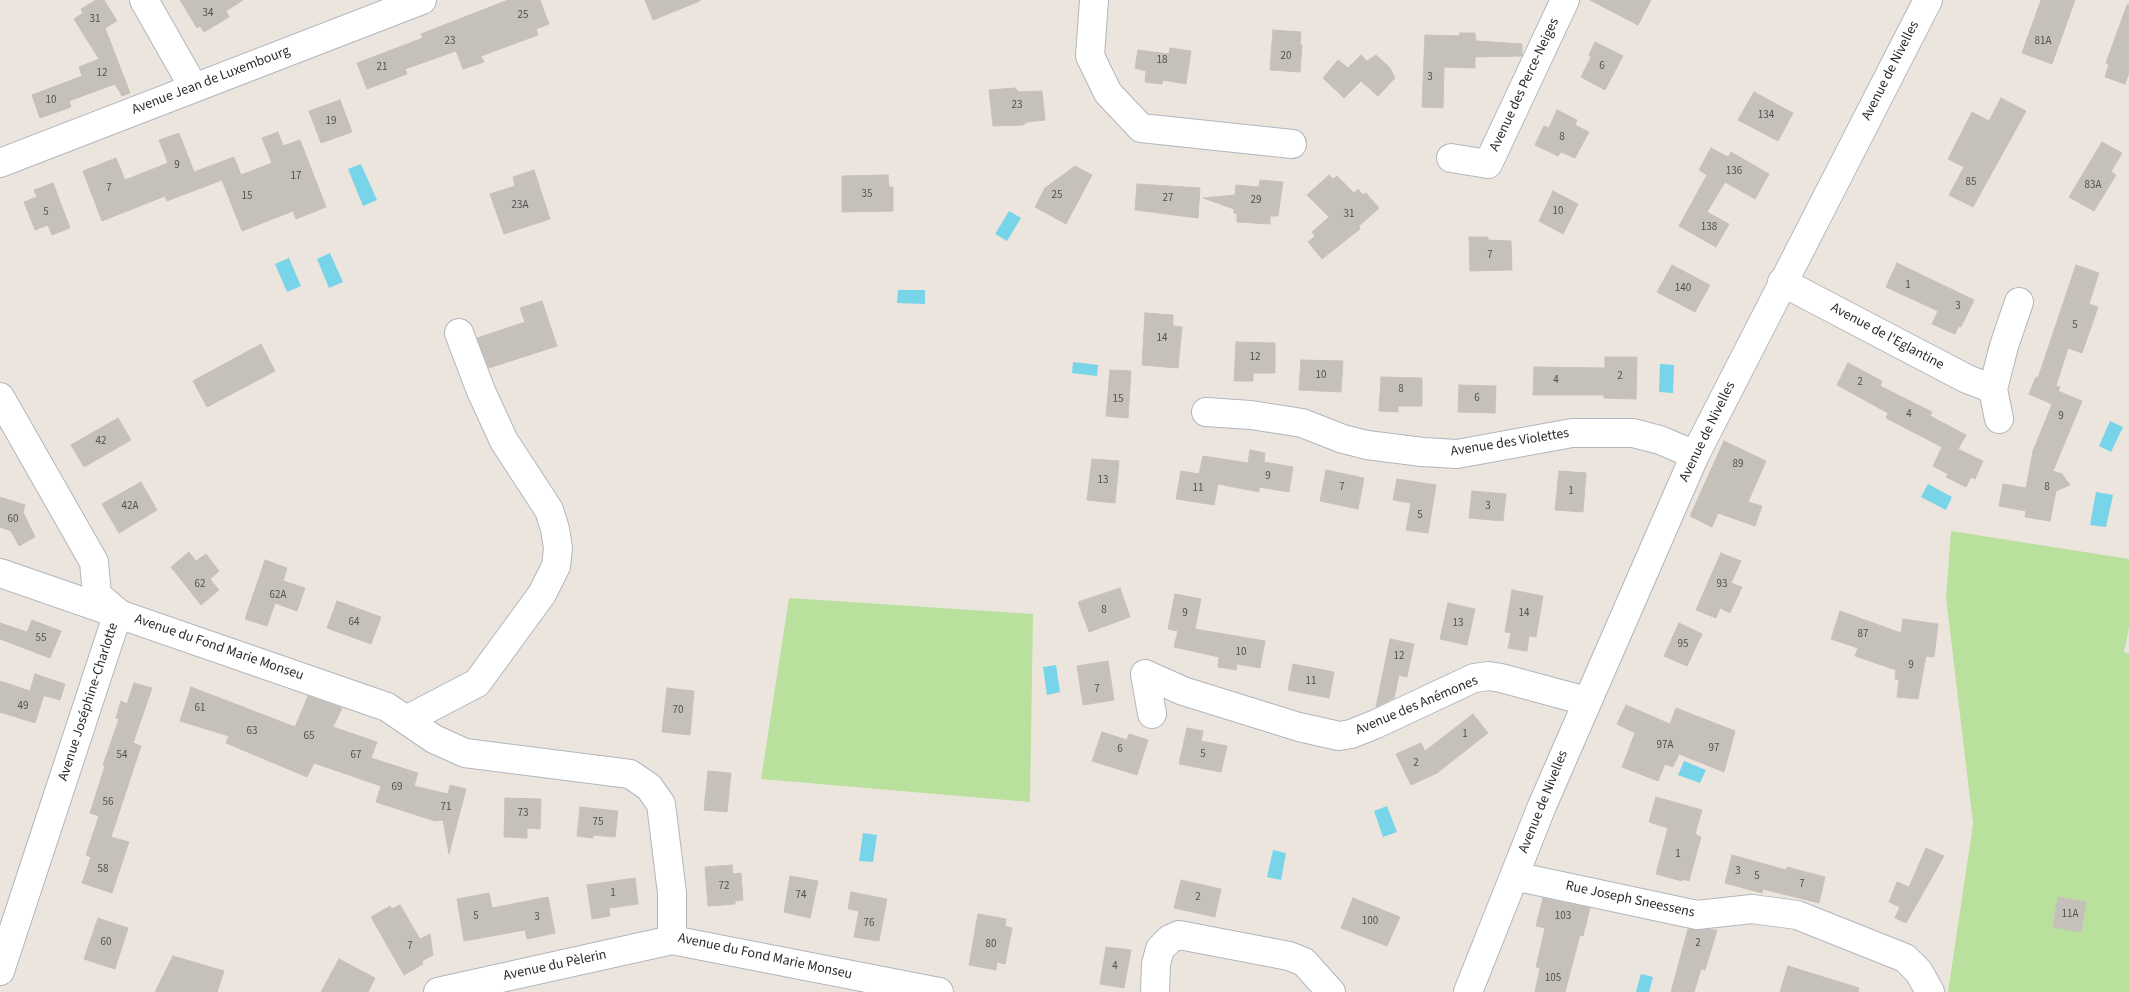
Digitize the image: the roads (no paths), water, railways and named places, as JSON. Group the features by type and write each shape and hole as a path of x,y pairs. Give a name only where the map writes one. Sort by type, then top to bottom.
{"street":[{"path":"144,0 194,88"},
{"name":"Avenue Jean de Luxembourg","path":"0,163 422,0"},
{"path":"1094,0 1090,56 1108,94 1142,128 1292,144"},
{"name":"Avenue des Perce-Neiges","path":"1451,158 1488,164 1565,0"},
{"name":"Avenue de Nivelles","path":"1468,992 1586,701 1695,455 1928,0"},
{"name":"Avenue de l'Eglantine","path":"1782,282 1967,379 1993,389"},
{"path":"1999,419 1993,389 2004,346 2019,302"},
{"path":"406,720 477,683 542,594 556,566 557,539 549,510 504,441 481,391 459,333"},
{"name":"Avenue Joséphine-Charlotte","path":"0,397 94,562 98,595 118,613 0,971"},
{"name":"Avenue des Violettes","path":"1206,412 1251,415 1302,423 1343,439 1367,445 1422,452 1457,454 1572,433 1633,433 1695,455"},
{"name":"Avenue du Fond Marie Monseu","path":"0,573 339,688 387,707 434,739 465,753 630,774 650,787 661,804 672,893 672,940 940,992"},
{"name":"Avenue des Anémones","path":"1152,714 1145,674 1183,690 1269,718 1339,736 1351,734 1376,724 1474,678 1489,676 1501,678 1586,701"},
{"name":"Rue Joseph Sneessens","path":"1514,876 1697,915 1752,909 1797,915 1905,958 1920,972 1930,992"},
{"path":"1155,992 1156,964 1160,949 1170,939 1179,935 1288,956 1304,962 1331,992"},
{"name":"Avenue du Pèlerin","path":"438,992 672,940"}],"water":[{"path":"361,164 377,200 363,206 348,169"},
{"path":"1009,211 1021,218 1007,241 995,234"},
{"path":"330,253 343,282 329,288 317,259"},
{"path":"289,258 301,286 287,292 275,264"},
{"path":"898,290 925,290 925,304 897,303"},
{"path":"1073,362 1098,365 1097,376 1072,373"},
{"path":"1660,364 1674,365 1673,393 1659,392"},
{"path":"2110,421 2123,427 2111,452 2099,446"},
{"path":"1928,484 1952,497 1946,510 1921,497"},
{"path":"2096,492 2113,495 2106,527 2090,525"},
{"path":"1056,665 1060,692 1047,695 1043,667"},
{"path":"1684,761 1706,770 1700,783 1678,775"},
{"path":"1387,806 1397,832 1383,837 1374,811"},
{"path":"863,833 877,835 873,862 859,861"},
{"path":"1273,850 1286,853 1281,880 1267,877"},
{"path":"1641,974 1653,977 1649,992 1636,992"}]}
